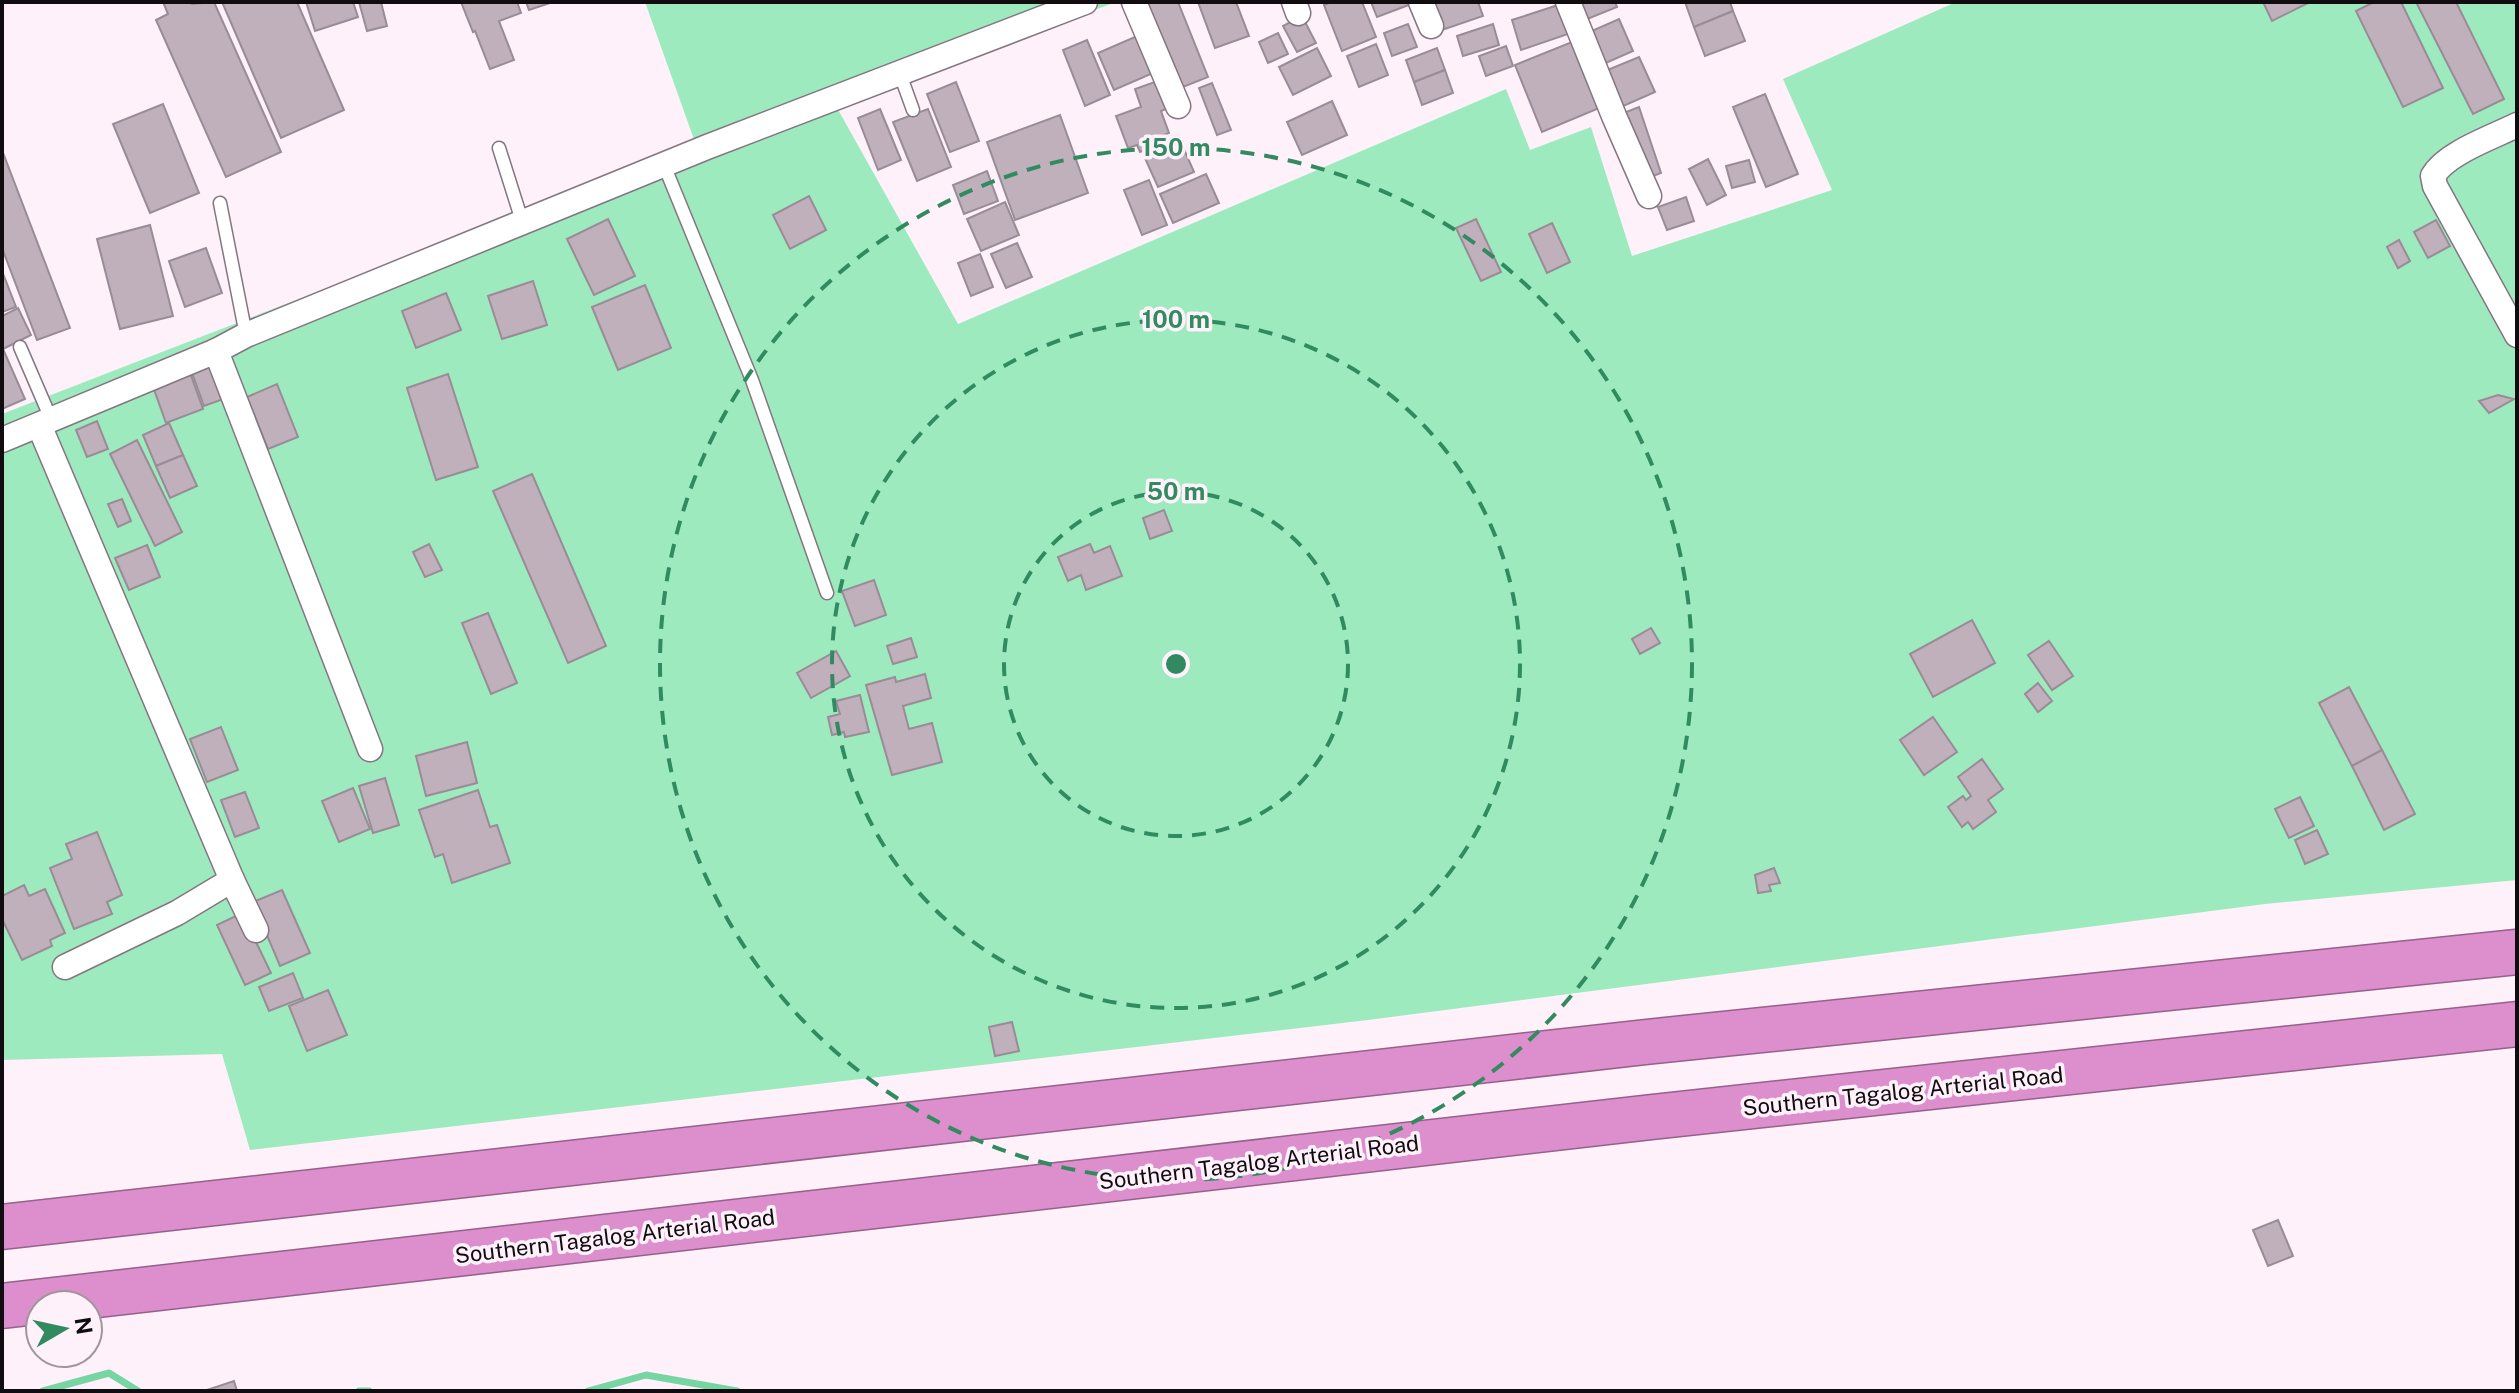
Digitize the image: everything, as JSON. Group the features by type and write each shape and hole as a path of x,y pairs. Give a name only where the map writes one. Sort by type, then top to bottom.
{"highway":[{"path":"2,1227 1646,1042 2517,952"},
{"name":"Southern Tagalog Arterial Road","path":"2,1306 1652,1117 2517,1024"}],"street":[{"path":"2,440 216,351 246,335 664,165 1085,2"},
{"path":"1134,2 1178,106"},
{"path":"1421,2 1431,26"},
{"path":"1568,2 1649,196"},
{"path":"2517,125 2449,159 2437,168 2433,176 2435,186 2517,335"},
{"path":"216,351 370,749"},
{"path":"45,422 232,880 256,930"},
{"path":"65,967 177,913 232,880"}],"lane":[{"path":"900,74 913,110"},
{"path":"499,148 523,224"},
{"path":"664,165 752,380 827,593"},
{"path":"220,203 246,335"},
{"path":"20,347 45,422"}],"green space":[{"path":"645,2 1116,2 836,106 958,324 1506,89 1530,150 1591,127 1632,256 1832,190 1783,79 1956,2 2517,2 2517,880 2265,904 1368,1020 250,1150 222,1054 2,1060 2,414 696,145"}],"building":[{"path":"163,2 214,2 281,152 226,177 156,20 168,14"},
{"path":"222,2 297,2 344,110 281,138"},
{"path":"306,2 353,2 358,17 315,31"},
{"path":"359,2 381,2 387,26 367,31"},
{"path":"461,2 517,2 521,13 499,21 514,60 490,69"},
{"path":"526,2 553,2 529,10"},
{"path":"1143,2 1178,2 1208,77 1173,91"},
{"path":"1198,2 1236,2 1249,36 1215,48"},
{"path":"1331,2 1362,2 1376,37 1342,51 1324,5"},
{"path":"1371,2 1414,2 1414,3 1377,17"},
{"path":"1431,2 1478,2 1483,16 1442,30"},
{"path":"1572,2 1615,2 1617,7 1580,22"},
{"path":"1685,2 1730,2 1733,11 1694,27"},
{"path":"2263,2 2310,2 2272,21"},
{"path":"2374,2 2401,2 2443,88 2403,107 2356,11"},
{"path":"2416,2 2456,2 2504,99 2473,114"},
{"path":"1561,4 1571,33 1521,50 1512,20"},
{"path":"1733,11 1745,41 1705,56 1694,27"},
{"path":"1302,16 1316,43 1297,52 1283,26"},
{"path":"1619,19 1633,51 1599,66 1585,34"},
{"path":"1408,24 1417,47 1392,56 1384,33"},
{"path":"1493,24 1499,45 1463,56 1457,36"},
{"path":"1144,33 1160,70 1114,90 1098,53"},
{"path":"1278,33 1288,54 1268,63 1259,42"},
{"path":"1087,40 1110,95 1085,106 1063,50"},
{"path":"1577,40 1604,106 1542,132 1515,65"},
{"path":"1376,44 1388,75 1359,87 1347,56"},
{"path":"1506,46 1513,66 1486,76 1479,56"},
{"path":"1317,48 1331,76 1293,95 1279,67"},
{"path":"1437,48 1445,70 1414,82 1406,60"},
{"path":"1639,57 1655,92 1621,107 1605,71"},
{"path":"1445,70 1453,93 1422,105 1414,82"},
{"path":"1163,79 1174,106 1161,111 1169,133 1153,139 1155,146 1140,152 1137,145 1128,148 1116,116 1141,107 1135,89"},
{"path":"956,82 979,141 950,152 927,94"},
{"path":"1212,83 1231,130 1217,135 1199,88"},
{"path":"1765,94 1798,174 1766,187 1733,107"},
{"path":"1332,101 1347,135 1302,155 1287,122"},
{"path":"163,104 199,193 150,213 113,124"},
{"path":"1639,107 1661,173 1648,178 1626,112"},
{"path":"880,109 901,160 878,170 858,118"},
{"path":"928,109 951,167 917,181 893,122"},
{"path":"1060,115 1088,193 1015,220 987,142"},
{"path":"1180,140 1194,172 1158,187 1144,156"},
{"path":"2,150 70,328 37,340 2,248"},
{"path":"1708,159 1726,195 1707,205 1689,169"},
{"path":"1749,160 1755,182 1732,188 1726,166"},
{"path":"987,171 998,201 964,214 953,185"},
{"path":"1206,174 1219,203 1173,223 1160,194"},
{"path":"1149,180 1167,225 1142,235 1124,190"},
{"path":"809,196 826,230 790,249 773,215"},
{"path":"1686,197 1694,221 1667,230 1658,207"},
{"path":"1005,202 1019,235 981,251 967,219"},
{"path":"608,219 635,276 594,295 567,239"},
{"path":"1476,219 1501,272 1481,281 1456,228"},
{"path":"2436,220 2450,246 2428,258 2414,232"},
{"path":"1552,223 1570,262 1547,273 1529,234"},
{"path":"150,225 173,316 120,329 97,239"},
{"path":"2399,240 2410,261 2398,268 2387,247"},
{"path":"1017,243 1032,277 1006,288 991,254"},
{"path":"206,248 222,293 185,307 169,261"},
{"path":"980,254 993,287 971,296 958,263"},
{"path":"2,271 16,307 2,312"},
{"path":"533,281 547,325 502,339 488,296"},
{"path":"645,285 671,348 618,370 592,307"},
{"path":"446,293 461,330 416,348 402,311"},
{"path":"18,308 31,335 3,349 25,399 2,409 2,316"},
{"path":"217,362 229,397 204,406 191,370"},
{"path":"188,367 203,409 166,423 151,381"},
{"path":"448,374 478,467 436,480 407,388"},
{"path":"277,384 298,437 268,449 247,397"},
{"path":"2498,395 2514,399 2489,413 2479,401"},
{"path":"97,421 108,449 87,457 76,430"},
{"path":"169,423 183,455 156,466 143,435"},
{"path":"137,440 182,532 155,546 110,454"},
{"path":"183,455 197,486 170,498 156,466"},
{"path":"532,474 606,646 568,663 493,491"},
{"path":"122,499 131,521 118,527 108,504"},
{"path":"1164,510 1172,531 1150,539 1143,518"},
{"path":"429,544 442,570 425,577 413,552"},
{"path":"1090,544 1094,553 1110,546 1122,576 1086,590 1081,575 1068,581 1058,557"},
{"path":"147,545 160,577 129,590 115,558"},
{"path":"874,580 886,615 855,626 842,591"},
{"path":"488,613 517,683 491,694 462,623"},
{"path":"1972,620 1995,663 1933,697 1910,654"},
{"path":"1651,628 1660,643 1640,654 1632,639"},
{"path":"911,638 917,657 893,664 887,646"},
{"path":"2049,641 2073,676 2052,690 2028,655"},
{"path":"836,651 850,676 811,698 797,673"},
{"path":"925,674 931,698 903,706 909,729 932,723 942,762 892,775 866,685 895,677 896,682"},
{"path":"2038,683 2052,701 2038,712 2025,694"},
{"path":"2349,687 2382,750 2352,766 2319,703"},
{"path":"860,695 869,732 845,737 844,732 832,735 828,717 840,714 836,701"},
{"path":"1933,717 1957,752 1924,775 1900,740"},
{"path":"221,727 238,770 207,782 190,739"},
{"path":"467,742 477,783 426,796 416,756"},
{"path":"2382,750 2415,814 2384,830 2352,766"},
{"path":"1982,759 2003,789 1988,800 1996,812 1973,829 1968,822 1962,827 1948,807 1963,796 1966,800 1971,796 1958,777"},
{"path":"385,778 399,825 373,833 359,786"},
{"path":"353,788 370,829 339,842 322,801"},
{"path":"478,790 490,827 497,825 510,863 452,883 443,854 435,857 419,810"},
{"path":"245,792 259,828 235,837 221,800"},
{"path":"2300,797 2314,826 2289,838 2275,809"},
{"path":"2317,830 2328,854 2305,864 2295,840"},
{"path":"97,832 122,895 107,902 112,914 74,929 50,868 72,859 66,844"},
{"path":"1774,868 1780,883 1769,885 1771,891 1758,893 1755,875"},
{"path":"24,885 29,896 45,889 65,933 50,940 52,946 22,960 2,919 2,896"},
{"path":"282,890 310,953 280,966 253,902"},
{"path":"242,913 271,973 245,985 217,925"},
{"path":"293,973 303,998 269,1011 259,987"},
{"path":"328,990 347,1035 307,1051 289,1006"},
{"path":"1012,1022 1019,1051 995,1056 989,1027"},
{"path":"2278,1220 2293,1256 2268,1266 2253,1230"},
{"path":"234,1381 237,1391 204,1391"}],"waterway":[{"path":"43,1391 109,1373 138,1391"},
{"path":"588,1391 646,1375 737,1391"},
{"path":"359,1391 369,1391"}]}
